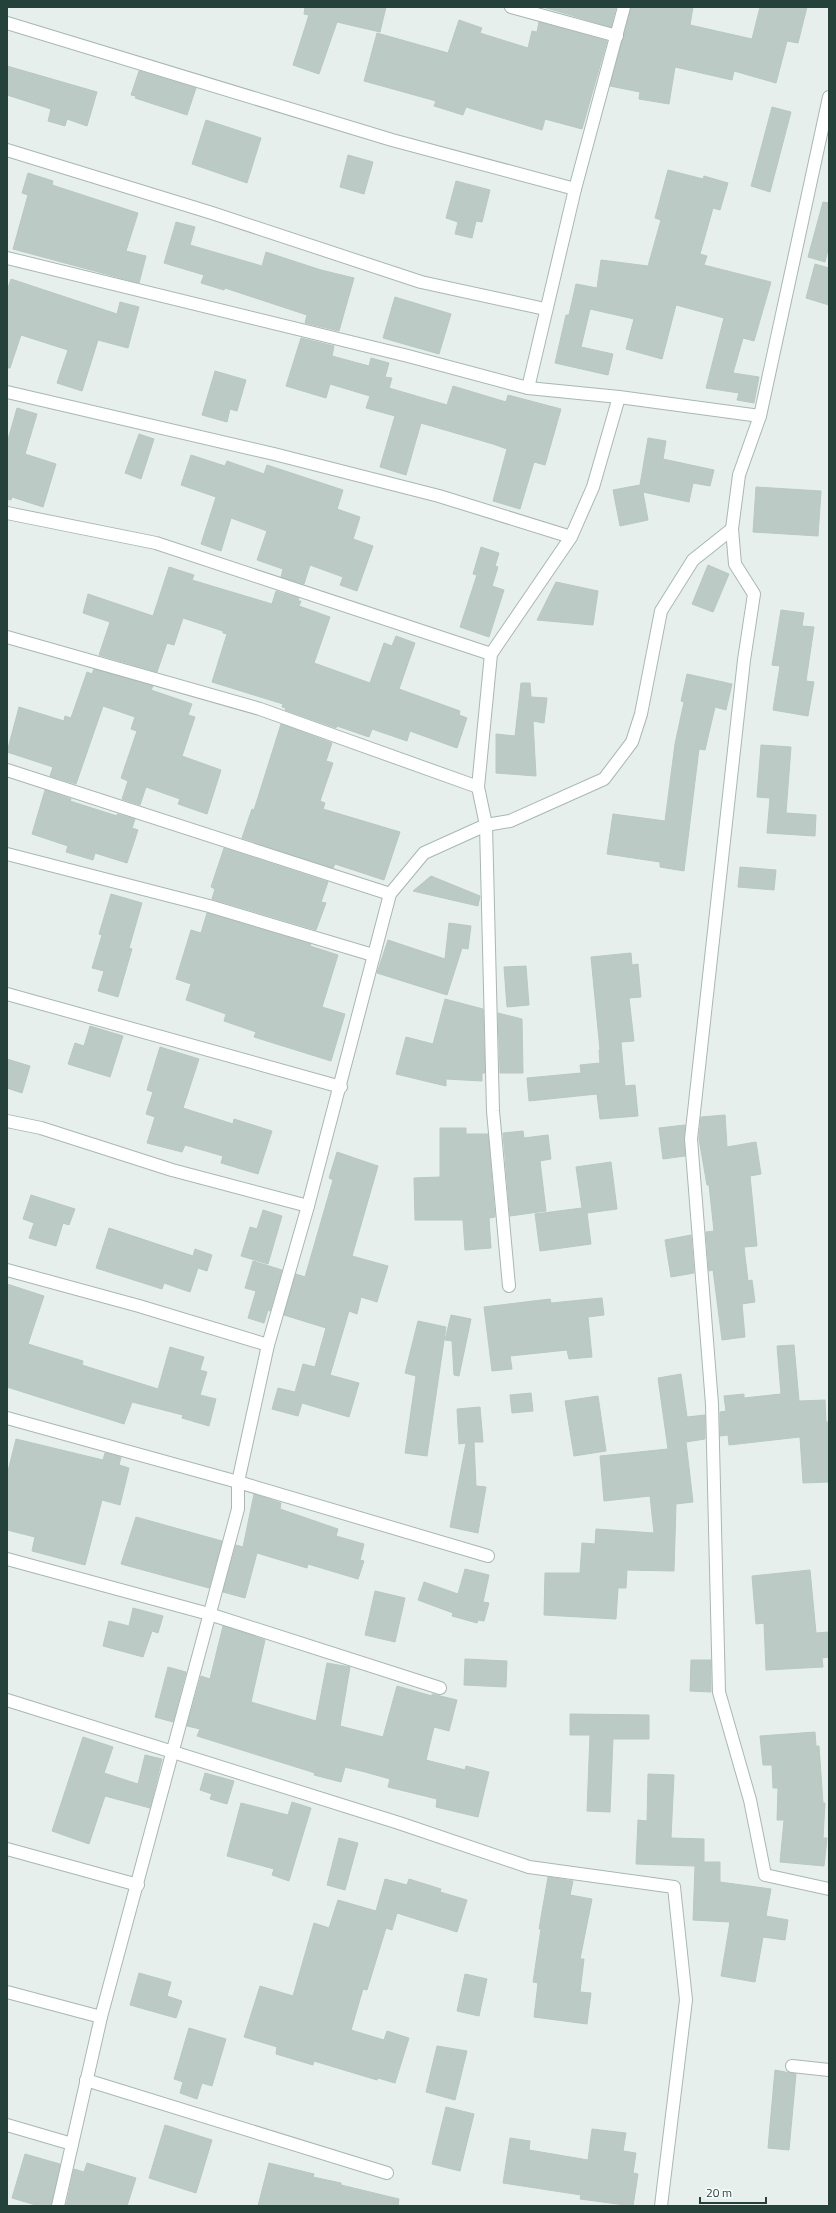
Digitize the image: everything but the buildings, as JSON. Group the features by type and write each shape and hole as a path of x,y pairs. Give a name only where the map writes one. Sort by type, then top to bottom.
{"street":[{"path":"511,7 617,36"},
{"path":"528,388 545,309 575,189 624,7"},
{"path":"7,23 392,140 575,189"},
{"path":"829,97 760,416 739,475 732,529 735,564 754,594 744,660 692,1140 712,1404 720,1692 750,1800 765,1875 829,1889"},
{"path":"7,150 212,213 421,282 545,309"},
{"path":"7,258 408,356 528,388 619,397 760,416"},
{"path":"7,392 274,454 402,486 571,537"},
{"path":"509,1286 493,1111 486,825 478,787 491,654 571,537 593,487 619,397"},
{"path":"7,513 156,543 491,654"},
{"path":"58,2206 101,2017 138,1885 238,1509 238,1482 268,1345 308,1206 390,894 424,853 486,825 510,821 604,779 632,742 641,714 661,611 693,560 732,529"},
{"path":"7,637 260,709 478,787"},
{"path":"7,770 390,894"},
{"path":"7,854 209,906 374,954"},
{"path":"7,994 340,1087"},
{"path":"7,1121 42,1128 172,1170 308,1206"},
{"path":"7,1270 139,1306 268,1345"},
{"path":"7,1418 238,1482 488,1556"},
{"path":"7,1558 209,1614 440,1688"},
{"path":"7,1700 399,1823 529,1867 674,1887 686,2000 661,2206"},
{"path":"7,1849 138,1885"},
{"path":"7,1992 101,2017"},
{"path":"792,2066 829,2070"},
{"path":"86,2080 387,2173"},
{"path":"7,2126 72,2144"}]}
